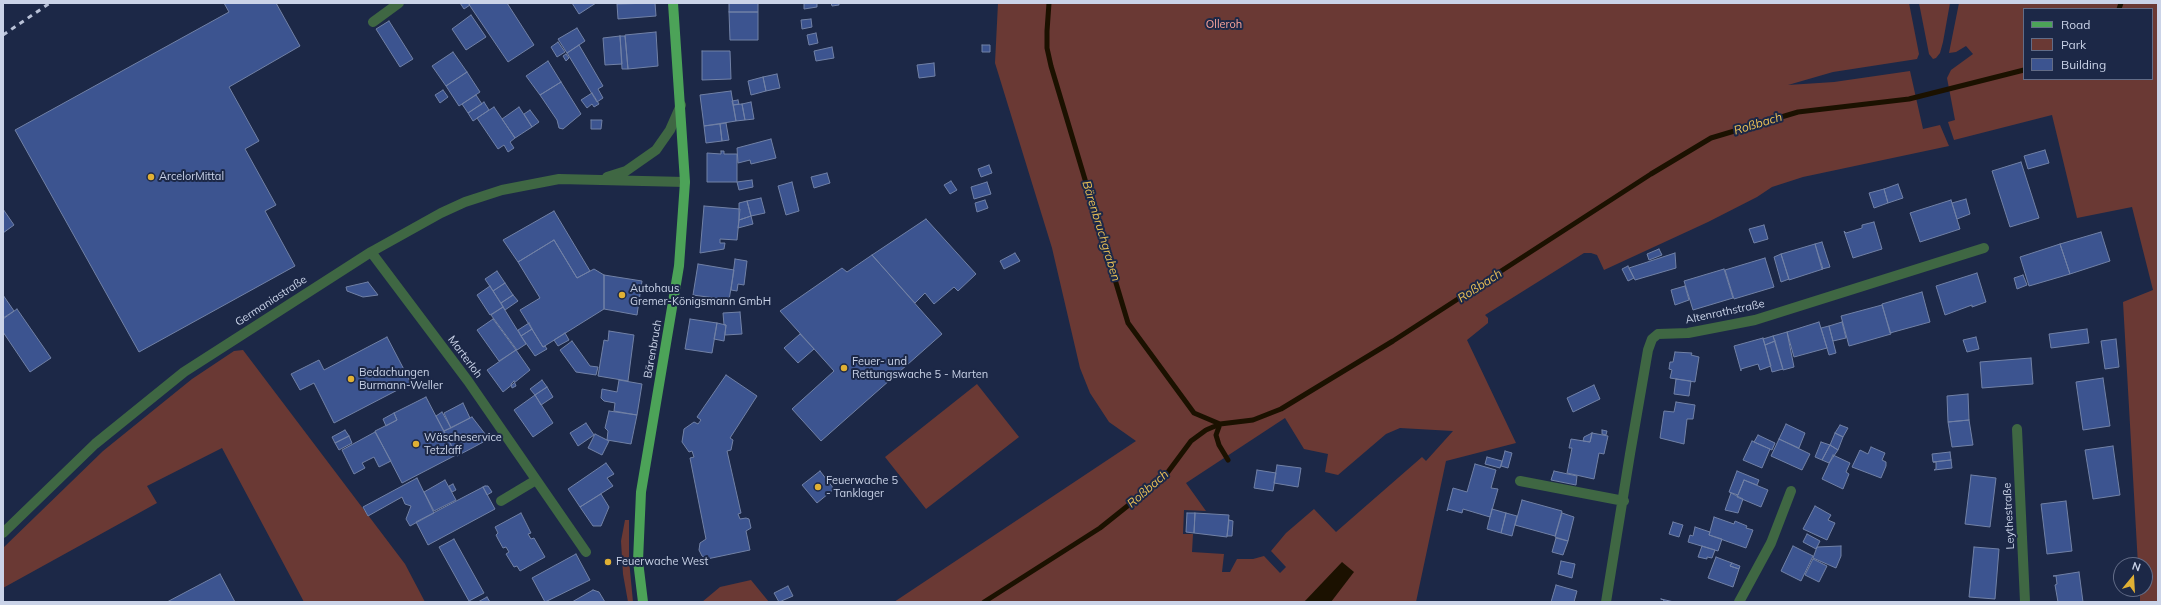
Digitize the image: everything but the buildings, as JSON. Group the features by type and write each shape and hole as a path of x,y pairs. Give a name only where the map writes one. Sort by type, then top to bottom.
{"main road":[{"name":"Bärenbruch","path":"643,600 638,561 641,492 679,266 685,182 673,3"}],"street":[{"path":"373,22 399,3"},
{"name":"Germaniastraße","path":"600,179 626,171 656,150 670,130 681,105"},
{"name":"Germaniastraße","path":"3,533 95,444 184,372 371,252 441,212 465,202 502,190 559,179 685,182"},
{"name":"Altenrathstraße","path":"1606,602 1648,350 1652,339 1658,334 1688,333 1755,320 1984,248"},
{"name":"Marterloh","path":"371,252 468,381 586,552"},
{"name":"Leythestraße","path":"2017,429 2025,602"},
{"path":"501,501 536,480"},
{"path":"1520,481 1624,501"},
{"path":"1739,602 1771,544 1790,491"}],"green space":[{"name":"Olleroh","path":"998,3 1909,3 1919,54 1917,59 1833,72 1788,85 1834,82 1910,71 1923,129 1940,125 1949,146 1803,177 1772,187 1757,197 1708,222 1604,270 1597,255 1584,253 1485,315 1488,318 1488,323 1467,340 1516,443 1446,461 1416,602 894,602 1136,441 1109,422 1090,393 1080,368 1052,248 995,63","holes":["1285,418 1304,449 1328,454 1325,472 1338,475 1386,434 1400,428 1453,431 1426,461 1422,457 1336,532 1314,509 1286,533 1271,551 1286,567 1280,573 1264,556 1253,559 1237,559 1230,572 1222,572 1224,554 1192,552 1193,534 1183,534 1184,510 1206,511 1186,483"]},
{"path":"1919,3 1950,3 1940,53 1933,59 1929,54"},
{"path":"1959,3 2158,3 2158,602 2140,602 2140,597 2153,597 2153,557 2138,557 2123,302 2153,290 2132,207 2077,218 2052,115 1954,140 1948,122 1955,120 1947,78 1951,70 1973,54 1966,46 1956,52 1949,53"},
{"path":"243,350 405,564 425,602 304,602 222,448 147,486 157,503 3,588 3,548 103,451 192,379 234,351"},
{"path":"977,384 1019,437 926,509 885,457"},
{"path":"625,520 629,520 629,560 633,602 628,602 623,574 621,541"},
{"path":"751,580 769,602 702,602 720,587"}],"shaded area":[{"path":"1342,562 1354,572 1331,602 1304,602"}],"waterway":[{"name":"Bärenbruchgraben","path":"1049,3 1047,48 1051,66 1128,323 1194,413 1220,424"},
{"name":"Roßbach","path":"2119,8 2121,3"},
{"name":"Roßbach","path":"984,602 1100,528 1165,476 1191,441 1206,430 1220,424 1253,420 1281,409 1393,341 1651,174 1711,138 1798,112 1909,99 2023,70"},
{"path":"1220,424 1216,435 1219,445 1228,460"}],"railway":[{"path":"3,35 50,3"}],"place":[{"name":"ArcelorMittal","path":"151,177"},
{"name":"Autohaus Gremer-Königsmann GmbH","path":"622,295"},
{"name":"Feuer- und Rettungswache 5 - Marten","path":"844,368"},
{"name":"Bedachungen Burmann-Weller","path":"351,379"},
{"name":"Wäscheservice Tetzlaff","path":"416,444"},
{"name":"Feuerwache 5 - Tanklager","path":"818,487"},
{"name":"Feuerwache West","path":"608,562"}]}
